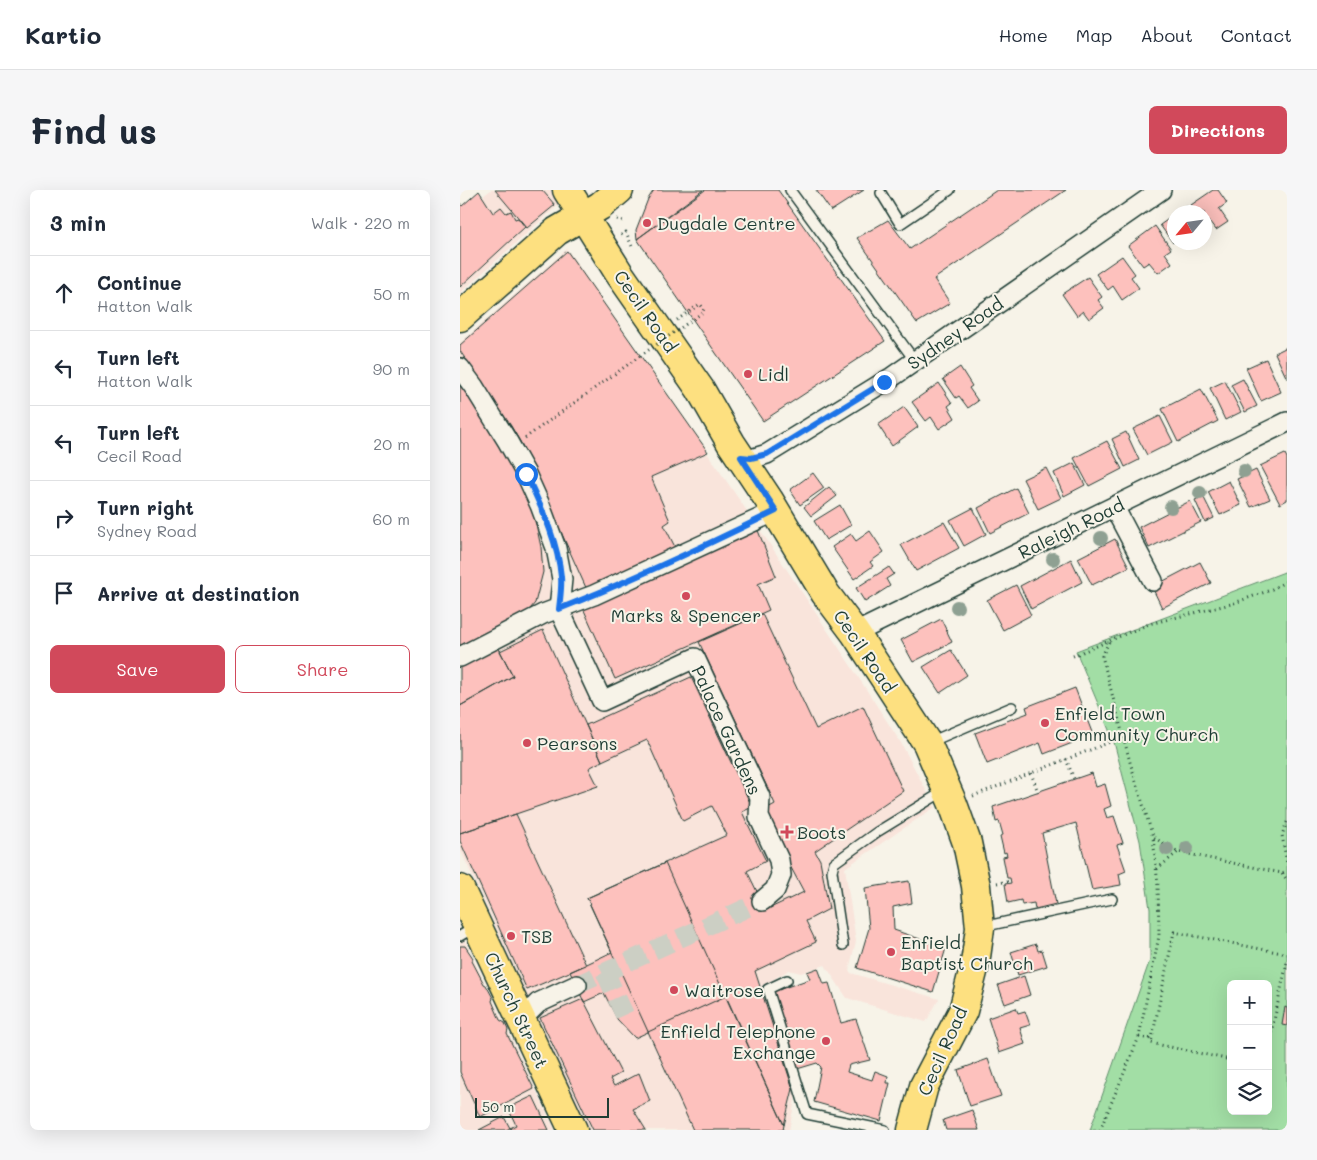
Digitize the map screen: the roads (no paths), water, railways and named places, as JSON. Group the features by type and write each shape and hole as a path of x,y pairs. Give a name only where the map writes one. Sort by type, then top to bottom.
{"main road":[{"name":"Cecil Road","path":"568,190 619,273 700,389 825,593 855,633 927,743 950,796 967,843 976,886 980,928 975,964 963,1011 924,1086 912,1130"},
{"path":"460,317 557,231 600,206 619,190"},
{"name":"Church Street","path":"460,889 469,931 574,1130"}],"street":[{"name":"Sydney Road","path":"741,457 751,458 767,454 915,362 1161,190"},
{"path":"460,368 508,442 526,474 540,505 556,548 562,579 559,609"},
{"name":"Raleigh Road","path":"855,633 1287,422"},
{"path":"1114,507 1153,582"},
{"path":"460,657 519,626 679,557 776,511"},
{"name":"Palace Gardens","path":"559,609 602,701 695,658 760,797 759,817 779,860 781,876 775,890 762,901"},
{"path":"530,1012 538,1003 576,986"}],"lane":[{"path":"790,190 915,362"},
{"path":"881,193 900,224 950,190"},
{"path":"927,743 1012,707"},
{"path":"843,945 832,871 834,863 877,832 950,796"},
{"path":"980,928 1112,899"},
{"path":"787,980 768,989 808,1114 885,1130"}],"tunnel":[{"path":"577,985 762,901"},
{"path":"605,972 626,1018"}],"place":[{"name":"Dugdale Centre","path":"647,223"},
{"name":"Lidl","path":"748,374"},
{"name":"Marks & Spencer","path":"686,596"},
{"name":"Enfield Town Community Church","path":"1045,723"},
{"name":"Pearsons","path":"527,743"},
{"name":"Boots","path":"787,832"},
{"name":"TSB","path":"511,936"},
{"name":"Enfield Baptist Church","path":"891,952"},
{"name":"Waitrose","path":"674,990"},
{"name":"Enfield Telephone Exchange","path":"826,1041"}]}
